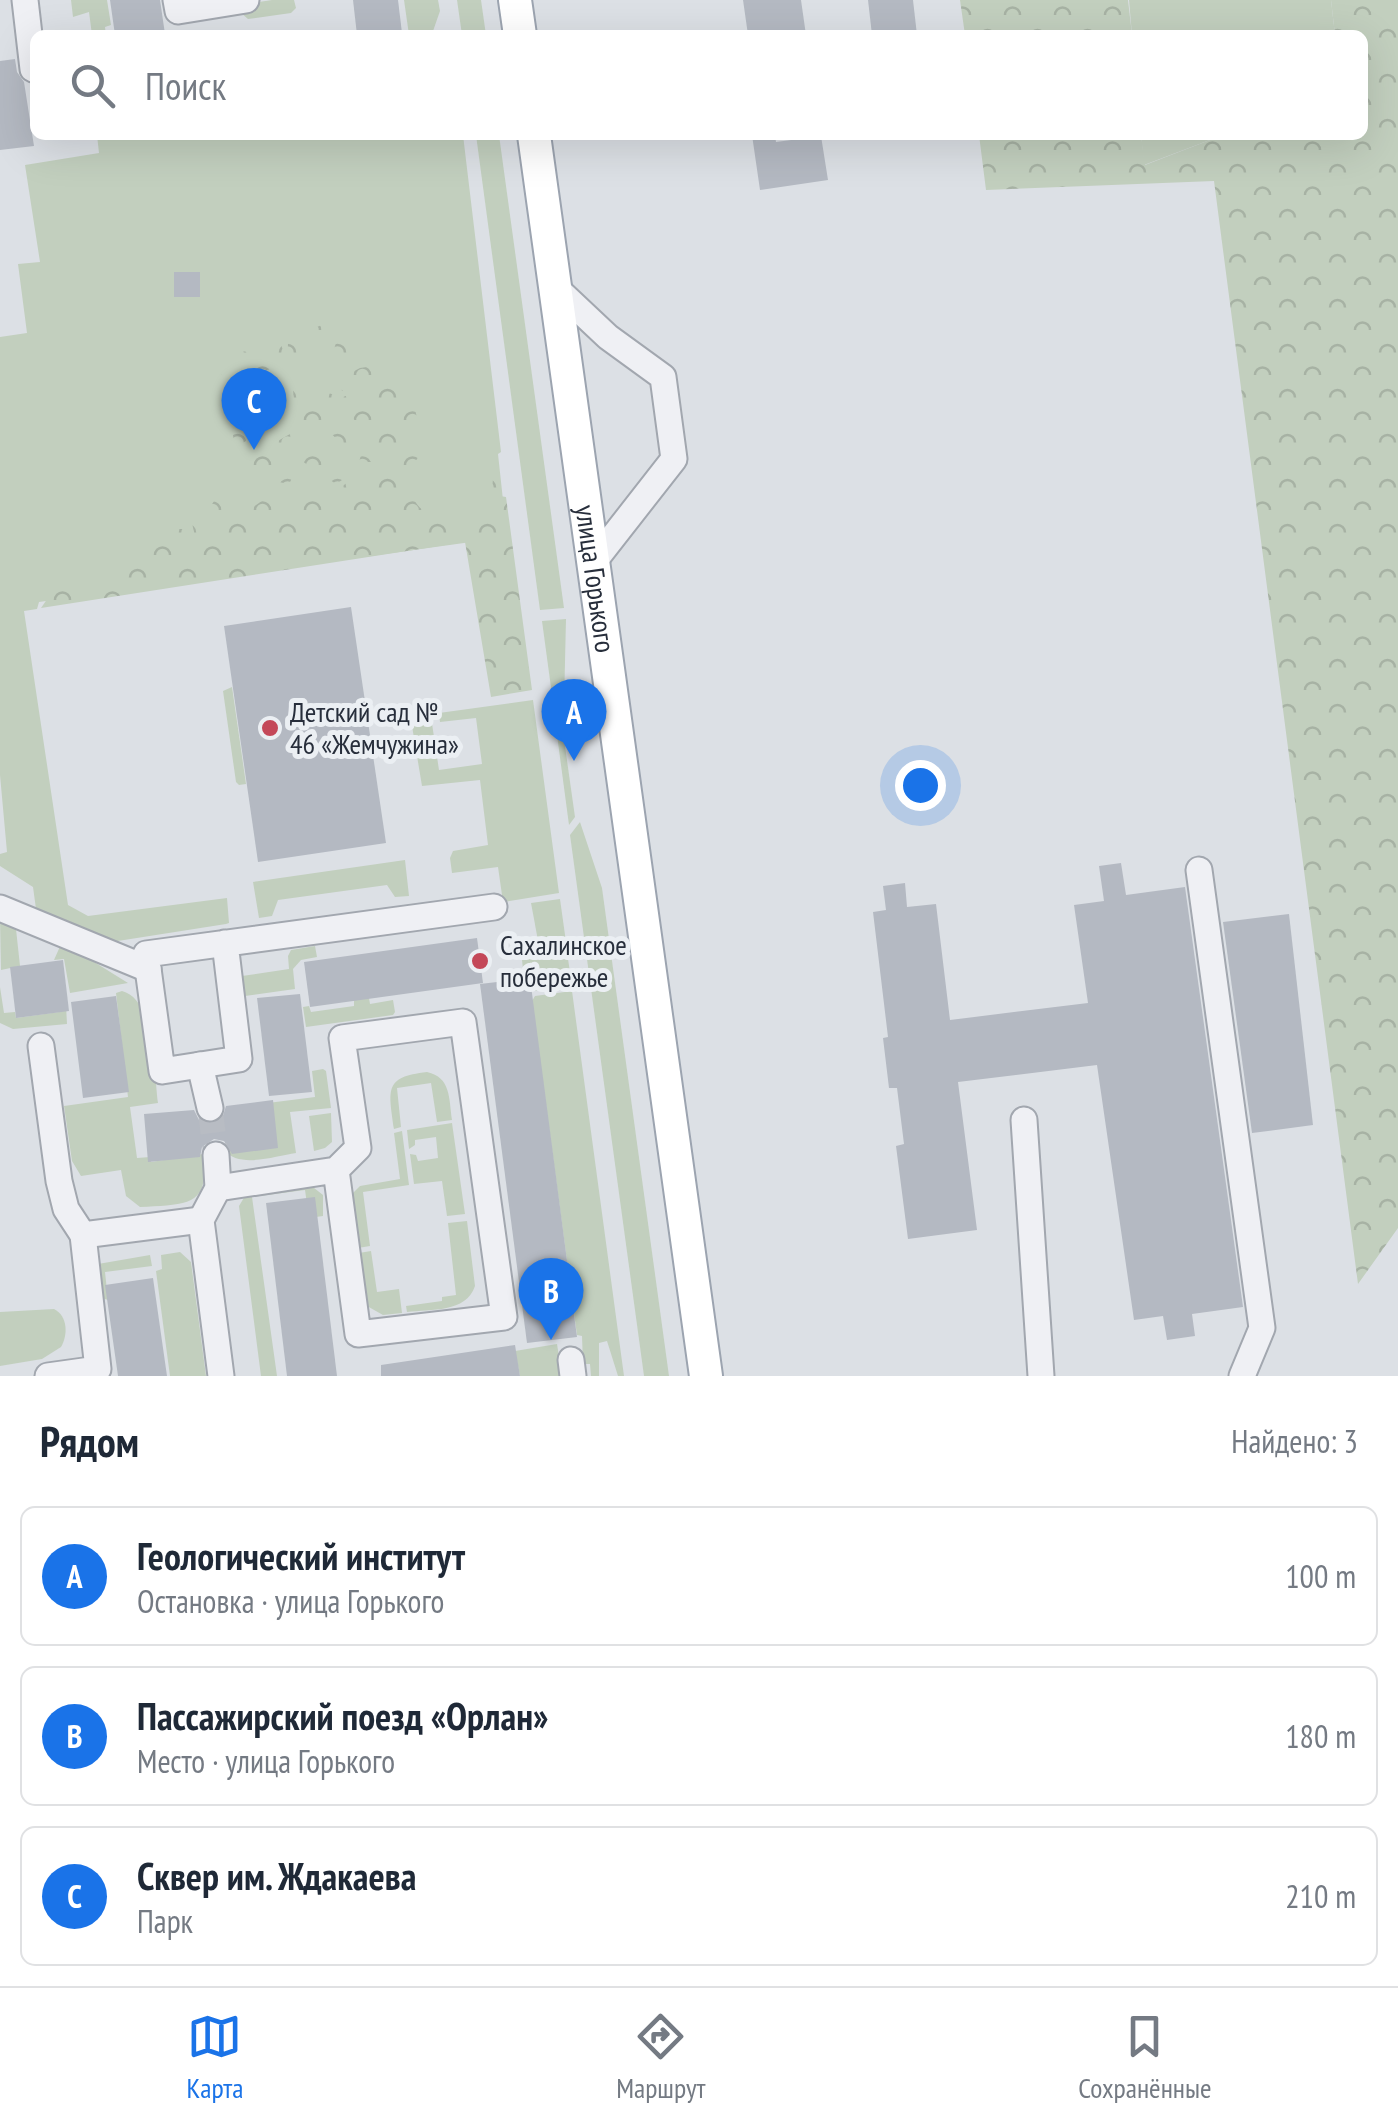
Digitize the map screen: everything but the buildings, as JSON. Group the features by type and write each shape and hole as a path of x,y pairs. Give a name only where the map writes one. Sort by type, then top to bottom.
{"main road":[{"path":"515,0 519,30"},
{"name":"улица Горького","path":"535,140 706,1376"}],"street":[{"path":"25,0 30,38"},
{"path":"176,0 178,11 246,0"},
{"path":"557,289 608,338 663,377 674,459 595,560"},
{"path":"1199,870 1262,1328 1242,1376"},
{"path":"225,943 240,1059 162,1070 146,954 225,943 494,907"},
{"path":"0,908 148,969"},
{"path":"218,1188 336,1170 358,1148 342,1038 463,1022 504,1317 358,1334 336,1170"},
{"path":"41,1046 59,1181 66,1209 83,1235 98,1369 48,1376"},
{"path":"200,1065 210,1108"},
{"path":"1024,1120 1041,1376"},
{"path":"216,1155 218,1188 201,1220 222,1376"},
{"path":"83,1235 201,1220"}],"green space":[{"path":"71,0 107,0 111,25 105,30 91,30 89,12 73,17"},
{"path":"294,0 296,8 291,13 248,19 241,13 245,4"},
{"path":"404,0 438,0 440,11 433,30 408,30"},
{"path":"457,0 481,0 485,30 461,30"},
{"path":"960,0 1128,0 1131,30 964,30"},
{"path":"1129,0 1331,0 1334,30 1132,30"},
{"path":"1331,0 1398,0 1398,1228 1358,1284 1214,181 986,190 980,140 1142,140 1145,165 1210,140 1368,140 1368,30 1334,30"},
{"path":"98,140 464,140 501,452 498,454 507,537 39,602 37,609 24,611 68,905 88,916 227,898 226,924 89,943 36,909 33,887 0,866 0,854 7,852 0,775 0,337 27,333 18,264 40,262 25,165 99,153"},
{"path":"477,140 500,140 564,608 540,610"},
{"path":"1142,140 1210,140 1144,165"},
{"path":"334,320 333,337 324,361 306,359 287,372 288,343 295,336"},
{"path":"348,330 357,344 359,359 335,371 329,364 340,331"},
{"path":"263,334 277,335 283,365 253,349 252,339"},
{"path":"237,350 273,369 215,391 224,368"},
{"path":"388,364 401,375 411,394 425,449 411,471 410,491 420,508 436,518 455,522 473,517 487,503 493,477 498,479 500,496 506,497 532,690 491,697 465,542 41,608 52,592 110,574 178,529 185,529 190,543 196,541 192,523 203,517 219,494 221,506 238,511 257,504 276,490 322,494 342,487 356,468 374,473 374,462 359,462 368,431 346,413 343,397 359,391 370,394 375,382 364,377 342,391 339,379 360,368"},
{"path":"276,375 287,379 286,387 227,404 226,398 242,385"},
{"path":"297,381 334,395 338,408 318,425 295,427 293,387"},
{"path":"287,394 286,430 265,441 249,439 235,448 229,410"},
{"path":"339,417 363,436 345,478 336,484 302,461 295,434 320,431 327,446 335,448 338,440 325,428"},
{"path":"290,434 294,474 289,484 258,478 234,461 235,455 248,446 269,446"},
{"path":"566,619 564,705 552,695 542,621"},
{"path":"232,687 246,784 239,785 223,691"},
{"path":"533,700 559,893 503,902 498,867 452,873 453,851 488,845 480,780 422,786 411,720 431,717 439,770 482,764 476,718 440,722 439,713"},
{"path":"553,705 560,711 575,817 569,825"},
{"path":"580,822 602,888 669,1376 644,1376 570,835"},
{"path":"405,860 409,896 395,897 387,885 278,900 272,916 259,918 253,882"},
{"path":"560,899 566,942 539,946 531,903"},
{"path":"0,919 16,929 20,966 1,970"},
{"path":"62,942 128,983 70,993 64,959 54,960"},
{"path":"315,946 317,957 301,960 293,969 295,989 245,996 242,976 289,969 291,950"},
{"path":"567,952 572,986 533,991 531,977 524,978 522,960"},
{"path":"0,987 4,1013 15,1012 16,1018 59,1012 66,1005 67,1024 13,1029 0,1023"},
{"path":"122,991 141,1008 154,1056 158,1103 130,1107 137,1158 150,1157 151,1162 203,1154 203,1185 191,1200 182,1203 140,1207 126,1196 121,1170 81,1176 72,1161 64,1106 128,1097 116,993"},
{"path":"572,991 624,1376 618,1376 607,1341 599,1343 599,1376 591,1376 590,1364 583,1364 582,1336 577,1335 532,1001 535,996"},
{"path":"369,998 370,1004 393,1000 395,1012 306,1027 303,1007 309,1006 311,1012 354,1006 354,1000"},
{"path":"323,1069 331,1108 290,1112 296,1153 248,1160 224,1150 261,1145 268,1103 315,1097 312,1071"},
{"path":"427,1072 445,1084 452,1120 437,1122 431,1083 397,1088 401,1127 394,1129 392,1088 403,1078"},
{"path":"331,1113 332,1142 314,1151 309,1116"},
{"path":"452,1123 465,1214 447,1216 442,1181 414,1184 410,1154 416,1155 418,1161 438,1158 436,1137 415,1140 409,1149 407,1130"},
{"path":"402,1131 409,1185 363,1192 370,1246 358,1248 352,1194 360,1186 400,1179 394,1133"},
{"path":"309,1184 323,1195 323,1216 309,1218 305,1190 252,1197 277,1376 261,1376 239,1206 245,1196"},
{"path":"467,1221 475,1286 470,1295 447,1308 407,1312 406,1306 456,1295 448,1223"},
{"path":"371,1251 377,1292 399,1289 402,1313 383,1315 367,1306 359,1253"},
{"path":"180,1252 191,1262 206,1376 170,1376 156,1271 162,1269 161,1255"},
{"path":"150,1255 152,1266 105,1272 108,1300 102,1298 98,1264"},
{"path":"54,1309 65,1326 61,1347 42,1359 0,1366 0,1312"},
{"path":"557,1344 562,1376 520,1376 515,1351"}],"tunnel":[{"path":"210,1108 216,1155"}],"place":[{"name":"Сквер им. Ждакаева","path":"254,450"},
{"name":"Детский сад № 46 «Жемчужина»","path":"270,728"},
{"name":"Геологический институт","path":"574,761"},
{"name":"Сахалинское побережье","path":"480,961"},
{"name":"Пассажирский поезд «Орлан»","path":"551,1340"}]}
